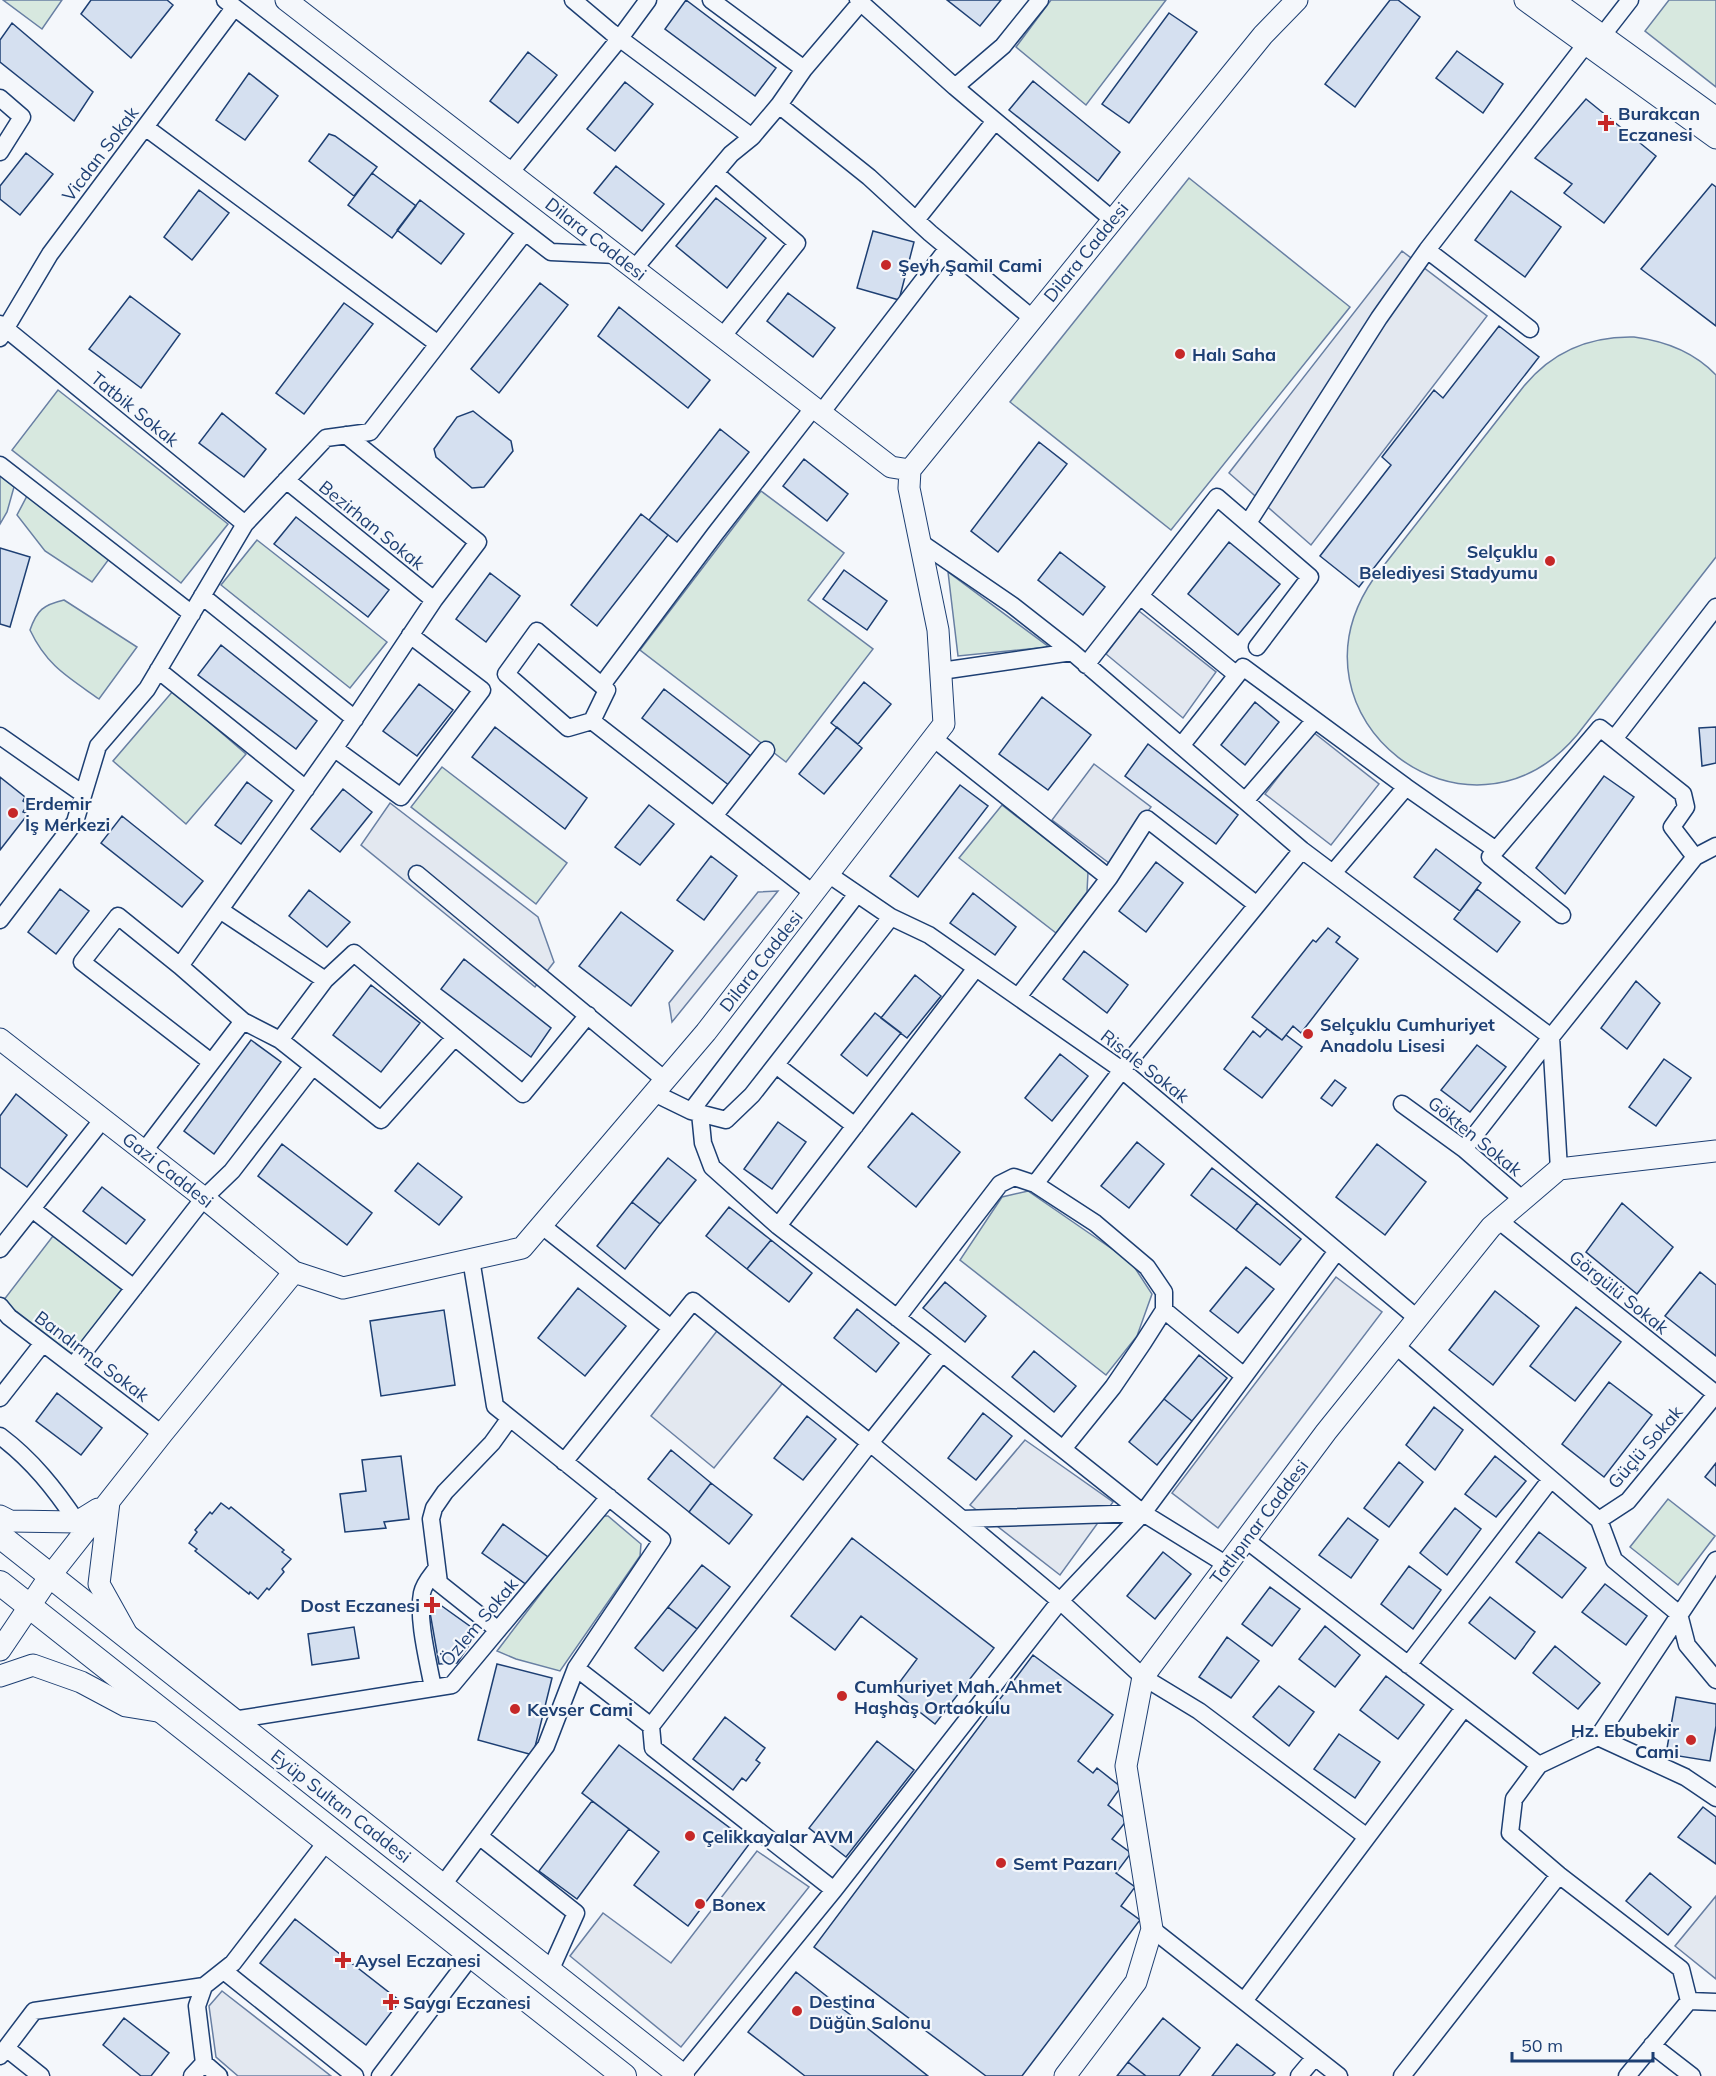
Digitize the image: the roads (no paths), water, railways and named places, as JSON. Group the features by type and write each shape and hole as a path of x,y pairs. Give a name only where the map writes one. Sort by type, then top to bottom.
{"main road":[{"name":"Eyüp Sultan Caddesi","path":"0,1536 682,2076"},
{"name":"Eyüp Sultan Caddesi","path":"0,1583 624,2076"}],"street":[{"name":"Dilara Caddesi","path":"286,0 891,467 910,470"},
{"path":"573,0 752,137"},
{"path":"510,172 620,38 648,0"},
{"path":"711,0 804,69"},
{"path":"955,87 1003,46 1040,0"},
{"path":"1263,35 1281,0"},
{"path":"1263,35 1297,0"},
{"path":"1525,0 1716,118"},
{"path":"1553,0 1594,43 1716,138"},
{"path":"1248,523 1379,318 1427,250 1630,0"},
{"path":"634,269 715,172 731,154 752,137 779,105 804,69 859,1 955,87 1113,220"},
{"path":"229,4 551,252 617,255"},
{"name":"Vicdan Sokak","path":"2,330 50,254 145,127 229,4"},
{"name":"Dilara Caddesi","path":"343,1288 522,1248 706,1032 944,724 938,630 909,488 910,470 1263,35"},
{"path":"0,98 22,117 0,152"},
{"path":"779,105 869,177 948,248 1032,318"},
{"path":"916,220 995,121"},
{"path":"145,127 438,344"},
{"path":"715,172 797,243 722,337"},
{"path":"0,920 75,822 98,746 147,689 245,524 326,438 370,432 525,232"},
{"path":"602,685 715,534 948,248"},
{"path":"1427,250 1530,329"},
{"name":"Tatbik Sokak","path":"2,330 245,524"},
{"path":"180,966 335,749 434,600 478,542 346,435"},
{"path":"0,465 192,614"},
{"name":"Bezirhan Sokak","path":"286,480 434,600"},
{"path":"1086,665 1217,497 1310,577 1257,647"},
{"path":"920,542 1012,605 1072,652 1302,850 1551,1037 1559,1169 1716,1151"},
{"path":"202,596 355,719"},
{"path":"1140,596 1237,675"},
{"path":"1614,739 1716,607"},
{"path":"537,631 608,690 592,721 568,728 506,674 537,631"},
{"path":"335,749 401,797 482,690 410,635"},
{"path":"941,671 1072,652"},
{"path":"1181,746 1243,667 1406,787 1496,849"},
{"path":"158,670 306,789"},
{"path":"1245,801 1315,720"},
{"path":"592,721 813,893"},
{"path":"1562,915 1490,857 1600,728 1683,794 1686,807 1672,827 1695,857"},
{"path":"0,736 83,795"},
{"path":"933,738 1109,878"},
{"path":"714,816 766,750"},
{"path":"1333,873 1406,787"},
{"path":"1018,997 1109,878 1147,819 1257,905"},
{"path":"1464,1149 1695,857 1716,846"},
{"path":"1035,1184 1122,1070 1302,850"},
{"path":"417,874 588,1015 659,1086 695,1112 726,1120 752,1095 891,916"},
{"name":"Risale Sokak","path":"828,874 891,916 929,935 1122,1070 1417,1318"},
{"path":"695,1112 857,894"},
{"path":"220,910 325,980"},
{"path":"212,1062 82,962 118,916 243,1021 280,1040 381,1120 455,1037"},
{"path":"280,1040 325,980 354,953 523,1094 588,1015"},
{"path":"778,1226 976,968"},
{"path":"144,1151 243,1021"},
{"name":"Gazi Caddesi","path":"0,1039 204,1198 294,1272 343,1288"},
{"path":"776,1065 855,1126"},
{"path":"73,1366 204,1198 231,1171 313,1066"},
{"name":"Gökten Sokak","path":"1402,1104 1464,1149 1522,1200"},
{"path":"695,1112 711,1167 778,1226 1143,1513 1227,1565"},
{"path":"0,1249 103,1119"},
{"name":"Tatlıpınar Caddesi","path":"1065,2076 1136,1982 1152,1929 1126,1766 1143,1677 1326,1432 1491,1227 1559,1169"},
{"path":"897,1318 1000,1184 1014,1177 1035,1184 1095,1223 1147,1267 1164,1292 1164,1311 1113,1387 1062,1449"},
{"path":"32,1209 134,1288"},
{"name":"Görgülü Sokak","path":"1498,1220 1716,1394"},
{"path":"541,1225 671,1329"},
{"path":"682,2076 834,1890 1060,1601 1143,1513 1337,1251"},
{"path":"442,1886 546,1746 576,1668 662,1540 495,1406 471,1259"},
{"path":"0,1650 50,1576 294,1272"},
{"path":"564,1462 693,1301 962,1518 1060,1601 1143,1677 1199,1711 1367,1837"},
{"name":"Bandırma Sokak","path":"0,1306 9,1317 162,1434"},
{"path":"1164,1311 1244,1377"},
{"path":"0,1398 43,1343"},
{"path":"1395,1345 1599,1520 1614,1560 1679,1614 1687,1645 1716,1680"},
{"path":"834,1890 653,1748 651,1726 942,1353"},
{"name":"Güçlü Sokak","path":"1599,1520 1628,1501 1716,1394"},
{"path":"498,1630 440,1583 431,1519 434,1509 445,1492 492,1443 510,1418"},
{"path":"0,1436 21,1452 56,1491 77,1522"},
{"path":"1408,1665 1551,1479"},
{"name":"Özlem Sokak","path":"233,1720 452,1685 609,1497"},
{"path":"0,1516 10,1521 77,1522 109,1502"},
{"path":"109,1502 99,1584 130,1639"},
{"path":"962,1518 1143,1513"},
{"path":"1246,1540 1539,1765"},
{"path":"1689,2001 1681,1969 1559,1875 1510,1833 1514,1799 1539,1765 1598,1737 1716,1560"},
{"path":"433,1688 422,1629 422,1592 437,1568"},
{"path":"0,1676 33,1665 81,1682 126,1706 163,1712"},
{"path":"576,1668 651,1726"},
{"path":"1244,2001 1464,1708"},
{"path":"1598,1737 1686,1777 1716,1798"},
{"path":"479,1836 576,1913 549,1971"},
{"path":"41,2076 3,2052 34,2011 204,1986 233,1963 327,1841"},
{"path":"1402,2076 1559,1875"},
{"path":"1152,1929 1339,2076"},
{"path":"380,2076 472,1955"},
{"path":"224,1971 355,2076"},
{"path":"204,1986 197,2006 204,2063 219,2076"},
{"path":"1689,2001 1716,2002"},
{"path":"1627,2076 1689,2001"},
{"path":"1652,2045 1692,2076"},
{"path":"1299,2076 1315,2057"},
{"path":"192,2076 204,2063"}],"place":[{"name":"Burakcan Eczanesi","path":"1606,123"},
{"name":"Şeyh Şamil Cami","path":"886,265"},
{"name":"Halı Saha","path":"1180,354"},
{"name":"Selçuklu Belediyesi Stadyumu","path":"1550,561"},
{"name":"Erdemir İş Merkezi","path":"13,813"},
{"name":"Selçuklu Cumhuriyet Anadolu Lisesi","path":"1308,1034"},
{"name":"Dost Eczanesi","path":"432,1605"},
{"name":"Cumhuriyet Mah. Ahmet Haşhaş Ortaokulu","path":"842,1696"},
{"name":"Kevser Cami","path":"515,1709"},
{"name":"Hz. Ebubekir Cami","path":"1691,1740"},
{"name":"Çelikkayalar AVM","path":"690,1836"},
{"name":"Semt Pazarı","path":"1001,1863"},
{"name":"Bonex","path":"700,1904"},
{"name":"Aysel Eczanesi","path":"343,1960"},
{"name":"Saygı Eczanesi","path":"391,2002"},
{"name":"Destina Düğün Salonu","path":"797,2011"}]}
